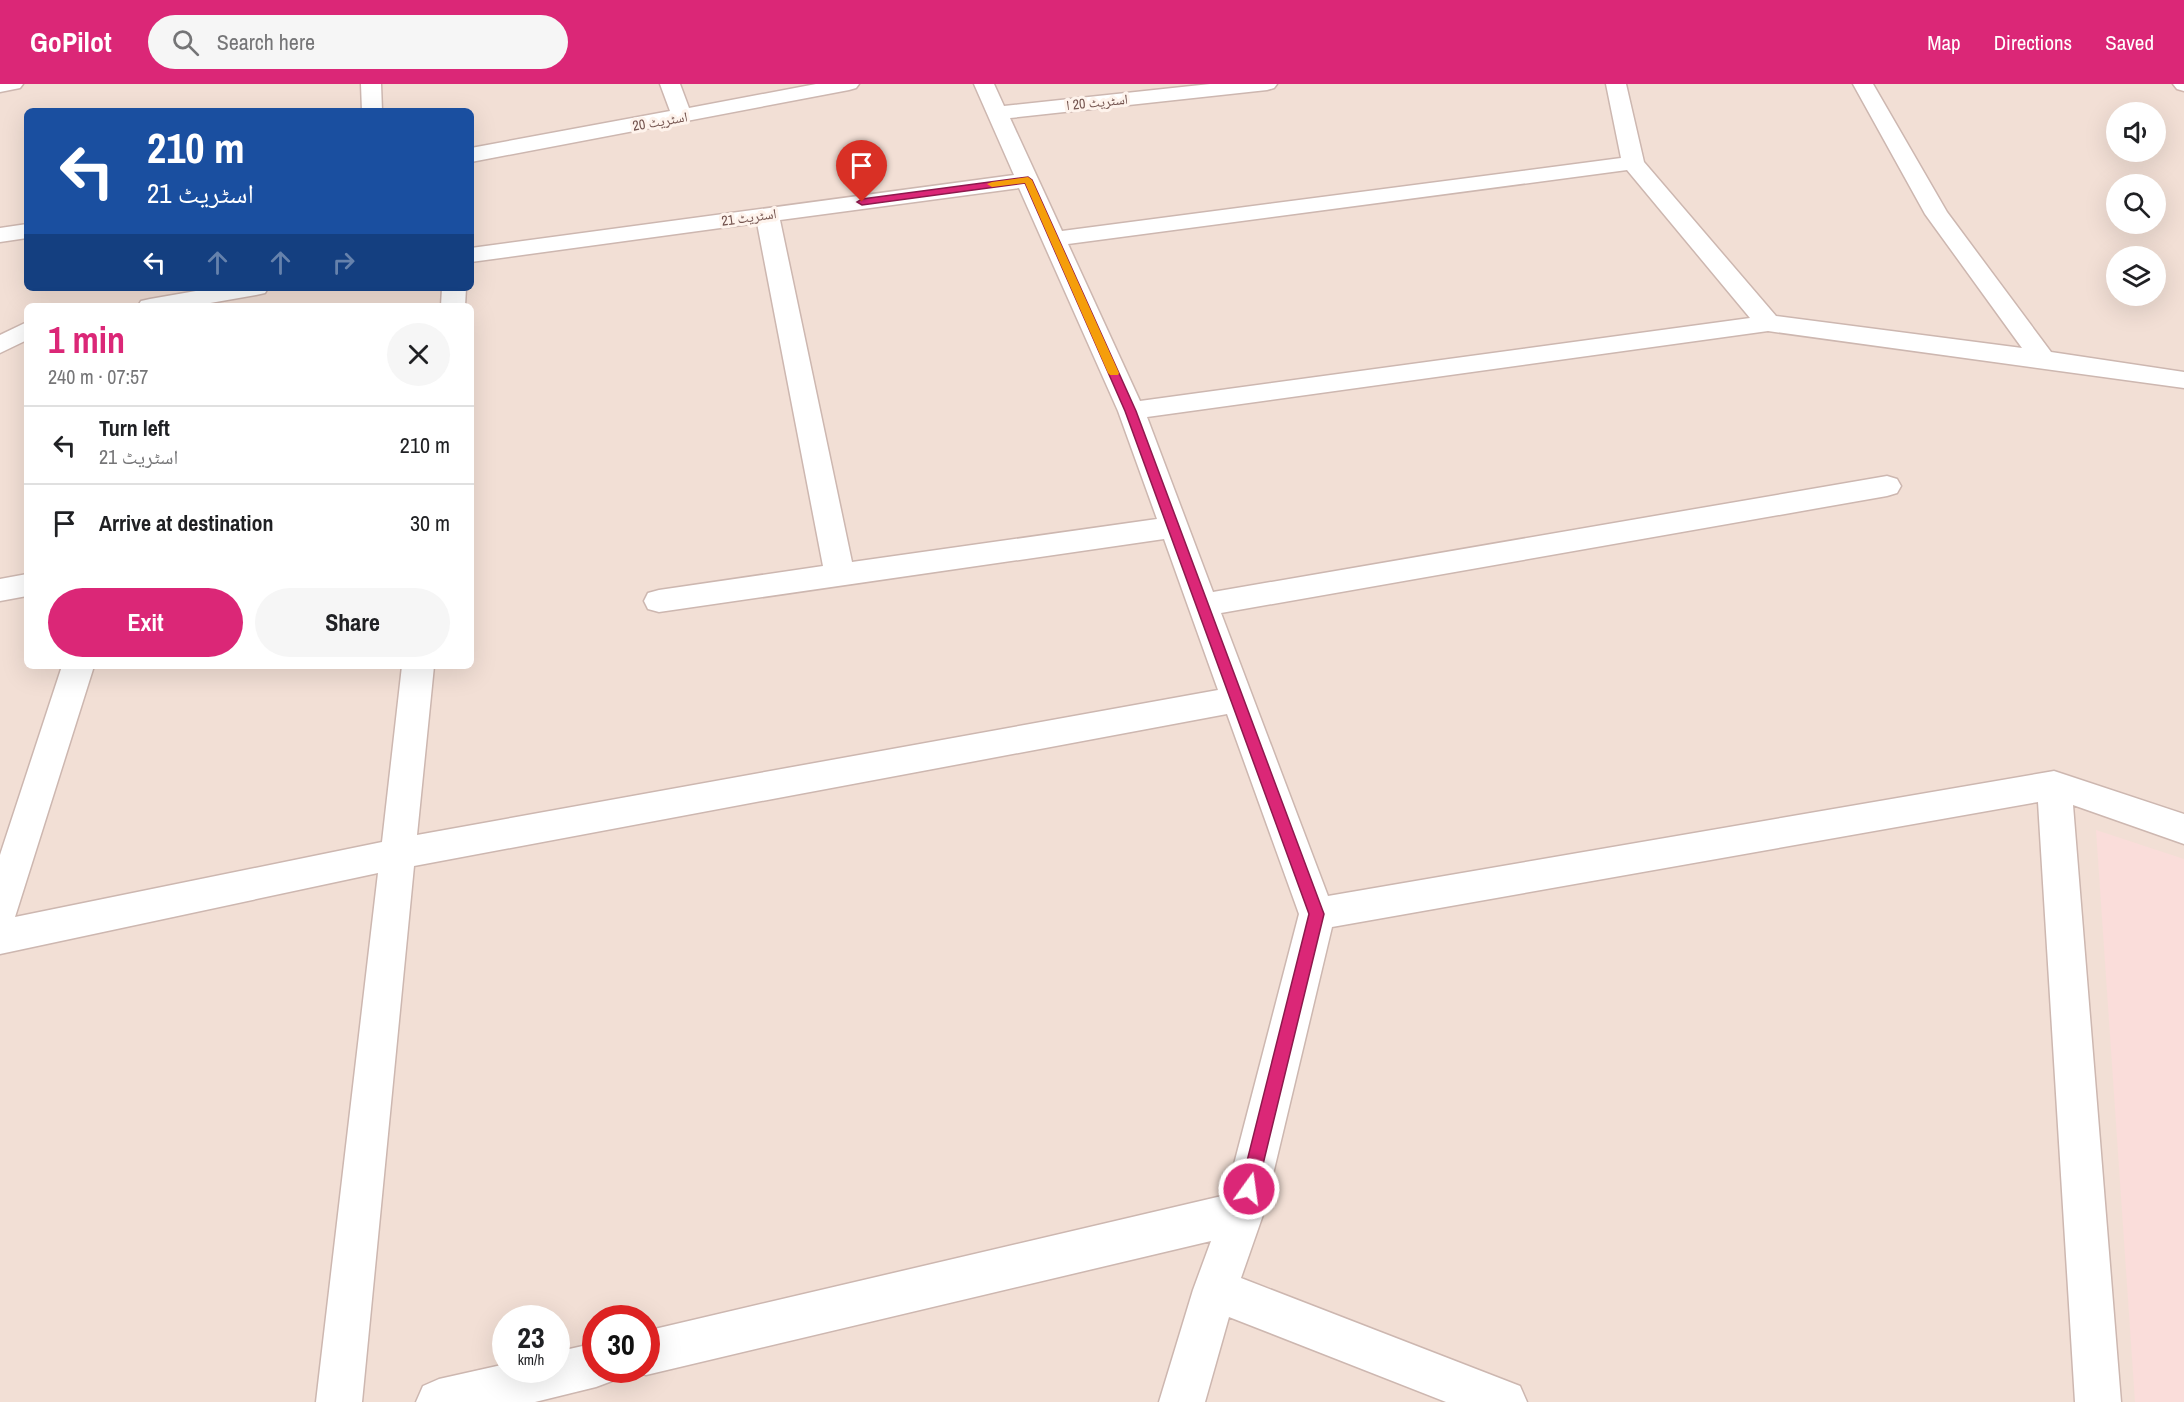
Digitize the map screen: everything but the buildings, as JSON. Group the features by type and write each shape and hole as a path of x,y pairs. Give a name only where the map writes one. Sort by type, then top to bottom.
{"street":[{"path":"0,86 13,84"},
{"path":"371,84 372,108"},
{"path":"670,84 682,117"},
{"name":"اسٹریٹ 20","path":"474,154 849,84"},
{"path":"984,84 1131,411 1317,914 1243,1212 1215,1290 1182,1402"},
{"name":"اسٹریٹ 20 ا","path":"998,113 1267,84"},
{"path":"1616,84 1633,164 1768,323"},
{"path":"1863,84 1936,214 2043,359"},
{"path":"1055,239 1633,164"},
{"name":"اسٹریٹ 21","path":"474,255 1028,180"},
{"path":"767,215 840,575"},
{"path":"0,235 24,231"},
{"path":"168,303 239,291"},
{"path":"1131,411 1768,323 2184,380"},
{"path":"0,345 24,331"},
{"path":"1202,605 1887,486"},
{"path":"659,601 1173,527"},
{"path":"0,590 24,586"},
{"path":"0,910 77,669"},
{"path":"339,1402 418,669"},
{"path":"0,937 397,854 1237,699"},
{"path":"1317,914 2054,785 2184,829"},
{"path":"2054,785 2098,1402"},
{"path":"660,1350 1243,1212"},
{"path":"1215,1290 1504,1402"},
{"path":"439,1402 582,1368"}],"shaded area":[{"path":"0,84 2184,84 2184,1402 0,1402"},
{"path":"2096,830 2184,859 2184,1402 2135,1402"}],"slow traffic":[{"path":"992,184 1028,180 1114,373"}],"route":[{"path":"862,202 1028,180 1131,411 1317,914 1249,1189"}]}
